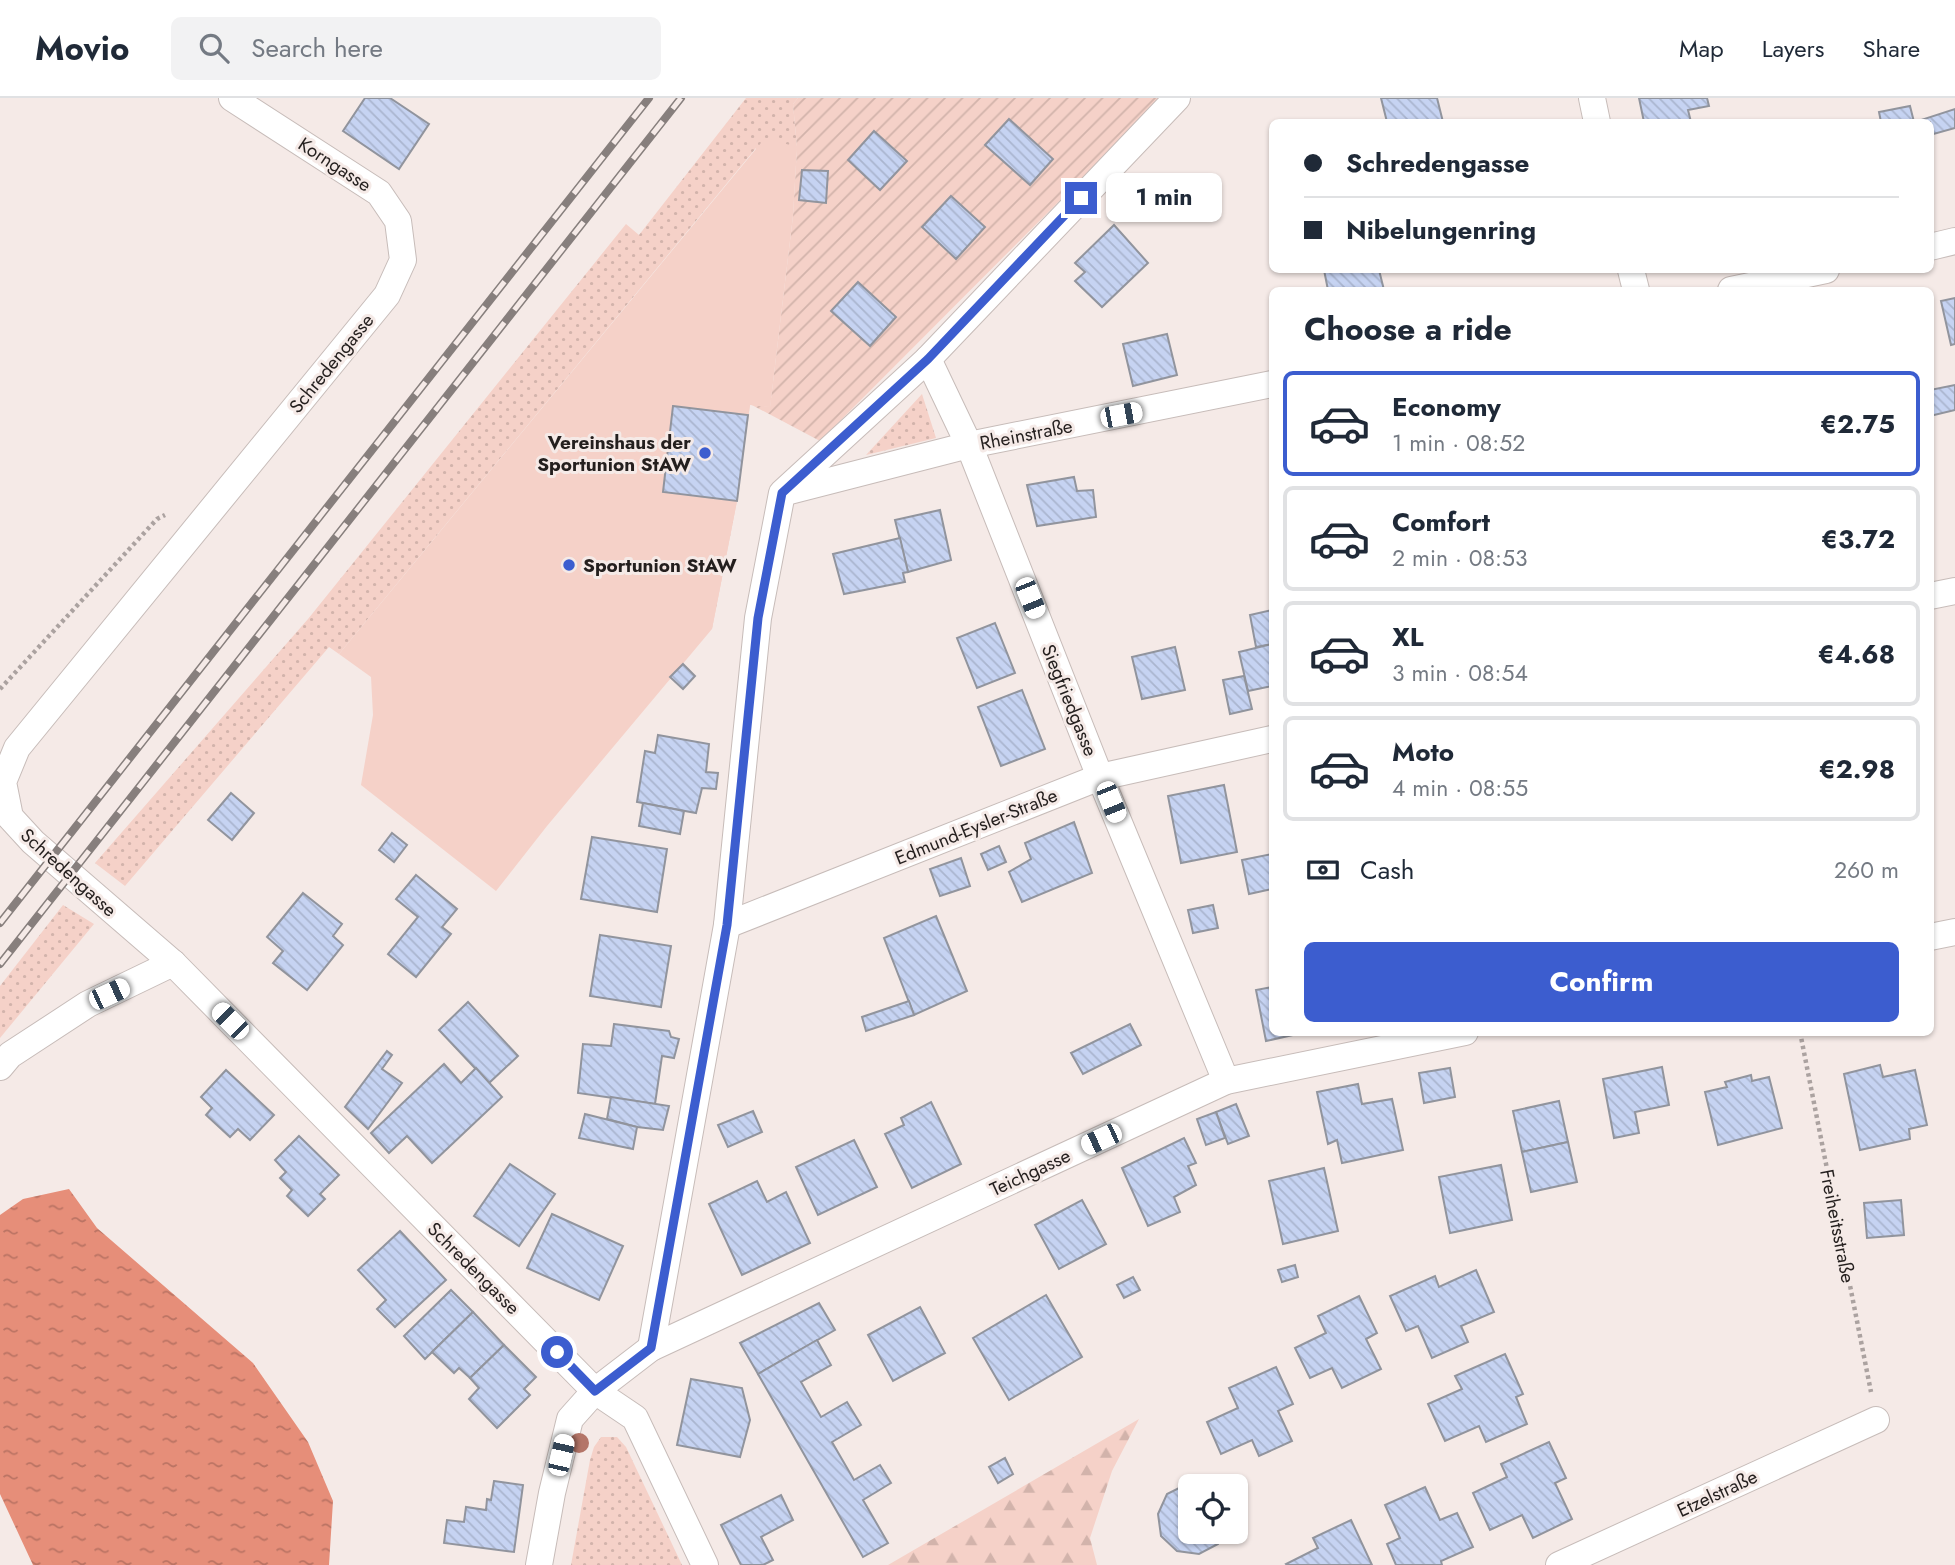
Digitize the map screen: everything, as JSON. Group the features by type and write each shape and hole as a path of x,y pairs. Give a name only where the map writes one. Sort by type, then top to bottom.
{"street":[{"name":"Korngasse","path":"232,98 379,193 398,221 403,260 387,295"},
{"path":"539,1565 552,1493 570,1419 595,1391 651,1348 727,925 758,618 782,493 928,359 1177,98"},
{"path":"1592,98 1596,119"},
{"path":"1934,246 1955,241"},
{"path":"1745,287 1812,273"},
{"name":"Schredengasse","path":"387,295 17,748 3,782 10,817 33,842 173,963 595,1391 635,1418 705,1565"},
{"name":"Siegfriedgasse","path":"928,359 969,445 1100,777 1226,1081"},
{"name":"Rheinstraße","path":"782,493 969,445 1269,385"},
{"path":"1934,595 1955,591"},
{"name":"Edmund-Eysler-Straße","path":"727,925 1100,777 1269,740"},
{"path":"1934,936 1955,932"},
{"path":"0,1067 10,1055 88,1004 173,963"},
{"name":"Teichgasse","path":"651,1348 1226,1081 1445,1036"},
{"name":"Etzelstraße","path":"1559,1565 1876,1420"}],"path":[{"path":"0,689 157,519 169,514"},
{"name":"Freiheitsstraße","path":"1801,1036 1876,1420"}],"green space":[{"path":"746,98 798,98 793,104 797,147 770,407 750,404 737,501 712,629 711,605 756,148 339,654 329,647 125,886 95,863 308,619 626,224 639,235"},
{"path":"798,98 1162,98 820,441 750,404 770,407 793,216 797,147 793,104"},
{"name":"Sportunion StAW","path":"765,138 797,147 793,216 770,407 750,405 737,501 712,629 496,891 361,785 373,715 371,677 339,654"},
{"path":"922,394 936,438 866,455"},
{"path":"63,905 94,924 0,1038 0,986"},
{"path":"1139,1419 1112,1471 1090,1538 1097,1565 888,1565"},
{"path":"601,1437 617,1437 626,1447 682,1565 571,1565 590,1460"}],"water":[{"path":"69,1189 97,1228 253,1363 308,1442 333,1501 329,1565 33,1565 0,1494 0,1215 23,1199"}],"building":[{"path":"365,98 390,98 429,124 399,169 343,131"},
{"path":"1381,98 1437,98 1442,119 1386,119"},
{"path":"1639,98 1707,98 1709,106 1688,110 1690,119 1643,119"},
{"path":"1910,106 1913,119 1880,119 1879,112"},
{"path":"1955,109 1955,128 1934,134 1934,119 1924,119"},
{"path":"1009,119 1053,159 1030,185 985,145"},
{"path":"874,131 907,161 880,190 848,160"},
{"path":"802,170 828,171 826,203 799,200"},
{"path":"951,196 985,227 956,259 922,227"},
{"path":"1114,225 1148,263 1102,307 1075,281 1085,272 1075,263"},
{"path":"1325,273 1380,273 1383,287 1327,287"},
{"path":"858,282 896,317 870,346 831,311"},
{"path":"1955,298 1955,344 1951,345 1941,301"},
{"path":"1167,334 1177,375 1133,386 1123,344"},
{"path":"1955,385 1955,410 1934,415 1934,389"},
{"name":"Vereinshaus der Sportunion StAW","path":"673,406 748,415 737,501 663,492"},
{"path":"1074,477 1077,491 1093,490 1096,517 1037,526 1027,485"},
{"path":"940,510 951,560 908,572 895,520"},
{"path":"900,538 908,572 903,573 905,582 844,594 833,554"},
{"path":"1269,611 1269,645 1256,647 1250,615"},
{"path":"995,623 1015,673 977,688 957,638"},
{"path":"1269,645 1269,687 1248,691 1239,652"},
{"path":"1175,647 1185,690 1142,699 1132,657"},
{"path":"683,664 695,676 683,689 670,677"},
{"path":"1244,676 1252,709 1230,714 1223,680"},
{"path":"1022,690 1045,749 1001,766 978,707"},
{"path":"658,735 709,744 706,772 718,773 716,789 702,788 696,813 637,802 645,751 655,753"},
{"path":"1224,785 1237,852 1181,863 1168,796"},
{"path":"231,793 254,813 232,840 208,820"},
{"path":"643,803 684,811 680,834 639,826"},
{"path":"1074,822 1092,873 1022,902 1009,872 1031,859 1025,843"},
{"path":"392,833 407,845 394,862 379,850"},
{"path":"592,837 667,849 657,912 581,899"},
{"path":"999,846 1006,862 988,870 981,854"},
{"path":"1269,855 1269,890 1249,894 1242,860"},
{"path":"961,858 970,886 940,896 930,869"},
{"path":"416,875 457,909 442,927 451,934 416,977 388,954 418,917 396,899"},
{"path":"303,893 342,924 333,936 343,945 307,990 273,963 283,951 267,937"},
{"path":"1213,905 1218,928 1193,933 1188,910"},
{"path":"936,916 967,991 914,1015 884,938"},
{"path":"600,935 671,946 661,1007 590,996"},
{"path":"1269,988 1269,1036 1288,1036 1266,1041 1256,990"},
{"path":"909,1001 914,1015 866,1031 862,1017"},
{"path":"468,1002 518,1056 489,1083 439,1030"},
{"path":"614,1024 669,1031 671,1037 679,1039 674,1058 662,1056 655,1104 578,1093 583,1044 611,1046"},
{"path":"1130,1024 1141,1045 1083,1074 1071,1053"},
{"path":"387,1051 392,1055 382,1069 402,1083 368,1129 345,1107"},
{"path":"444,1064 461,1083 476,1068 502,1097 432,1163 407,1136 389,1153 371,1133"},
{"path":"1880,1065 1883,1077 1915,1070 1927,1125 1909,1129 1910,1139 1860,1150 1844,1074"},
{"path":"1662,1067 1669,1105 1635,1112 1639,1133 1614,1138 1603,1079"},
{"path":"1450,1068 1455,1097 1424,1103 1419,1073"},
{"path":"226,1070 274,1115 250,1140 238,1129 230,1137 206,1115 212,1108 201,1097"},
{"path":"1751,1075 1752,1081 1769,1077 1782,1128 1718,1145 1705,1092 1727,1087 1725,1082"},
{"path":"1358,1084 1362,1104 1392,1099 1403,1150 1342,1163 1337,1140 1328,1144 1317,1092"},
{"path":"611,1097 669,1106 663,1130 607,1119"},
{"path":"1559,1101 1568,1142 1522,1152 1513,1111"},
{"path":"931,1102 961,1164 912,1188 885,1134 904,1125 901,1118"},
{"path":"1236,1104 1249,1136 1228,1144 1216,1112"},
{"path":"753,1111 762,1132 728,1147 718,1125"},
{"path":"1216,1112 1225,1138 1206,1145 1197,1119"},
{"path":"585,1114 637,1127 633,1149 579,1138"},
{"path":"299,1136 339,1175 320,1194 325,1199 308,1216 287,1196 292,1190 280,1178 286,1172 275,1160"},
{"path":"1184,1138 1196,1163 1188,1166 1196,1185 1174,1197 1180,1212 1148,1226 1122,1168"},
{"path":"854,1140 877,1187 818,1215 796,1167"},
{"path":"1568,1142 1577,1182 1531,1192 1522,1152"},
{"path":"510,1164 555,1194 519,1246 474,1216"},
{"path":"1501,1165 1512,1220 1450,1233 1439,1177"},
{"path":"1324,1168 1338,1231 1283,1244 1269,1181"},
{"path":"757,1181 767,1202 786,1192 810,1243 742,1275 709,1204"},
{"path":"1082,1200 1106,1244 1059,1269 1035,1225"},
{"path":"1901,1200 1904,1235 1867,1238 1864,1203"},
{"path":"552,1214 623,1246 599,1300 527,1268"},
{"path":"400,1231 446,1280 395,1327 377,1309 386,1300 358,1270"},
{"path":"1295,1265 1298,1277 1282,1282 1278,1270"},
{"path":"1476,1270 1494,1312 1461,1326 1468,1342 1432,1358 1418,1326 1406,1331 1390,1296 1435,1276 1439,1287"},
{"path":"1133,1277 1140,1290 1124,1298 1117,1285"},
{"path":"451,1290 473,1312 425,1359 404,1336"},
{"path":"1046,1295 1082,1357 1009,1400 973,1338"},
{"path":"1359,1296 1377,1333 1366,1339 1381,1369 1342,1388 1332,1368 1310,1378 1295,1348 1326,1333 1318,1316"},
{"path":"819,1303 835,1330 758,1374 740,1343"},
{"path":"920,1307 945,1353 893,1381 868,1335"},
{"path":"473,1312 504,1345 470,1378 459,1368 454,1373 432,1352"},
{"path":"817,1340 831,1365 801,1382 821,1417 847,1402 861,1425 832,1442 854,1480 880,1465 891,1483 863,1500 888,1543 863,1557 758,1374"},
{"path":"504,1345 536,1377 524,1389 530,1395 497,1428 469,1399 479,1388 470,1378"},
{"path":"1505,1354 1523,1394 1516,1397 1527,1424 1486,1442 1479,1426 1445,1441 1428,1404 1462,1389 1455,1376"},
{"path":"1276,1367 1293,1404 1278,1411 1292,1441 1259,1456 1252,1440 1221,1454 1207,1422 1238,1408 1229,1388"},
{"path":"691,1379 742,1388 750,1420 740,1457 677,1445"},
{"path":"1549,1442 1566,1478 1555,1483 1572,1519 1533,1538 1522,1515 1490,1530 1473,1493 1507,1477 1501,1464"},
{"path":"1005,1458 1013,1474 998,1483 989,1467"},
{"path":"494,1481 523,1485 514,1552 444,1543 447,1520 464,1522 466,1507 486,1510 487,1499 491,1500"},
{"path":"1425,1487 1440,1520 1457,1513 1473,1547 1441,1561 1442,1565 1396,1565 1387,1544 1400,1538 1385,1505"},
{"path":"1178,1488 1178,1544 1218,1544 1199,1554 1177,1551 1161,1536 1158,1514 1167,1494"},
{"path":"781,1495 793,1520 761,1537 773,1560 763,1565 741,1565 721,1525"},
{"path":"1351,1520 1372,1565 1286,1564 1318,1548 1313,1538"}],"railway":[{"path":"0,923 649,98"},
{"path":"0,964 681,98"}],"place":[{"name":"Vereinshaus der Sportunion StAW","path":"705,453"},
{"name":"Sportunion StAW","path":"569,565"}],"route":[{"path":"557,1352 595,1391 651,1348 727,925 758,618 782,493 928,359 1081,198"}]}
